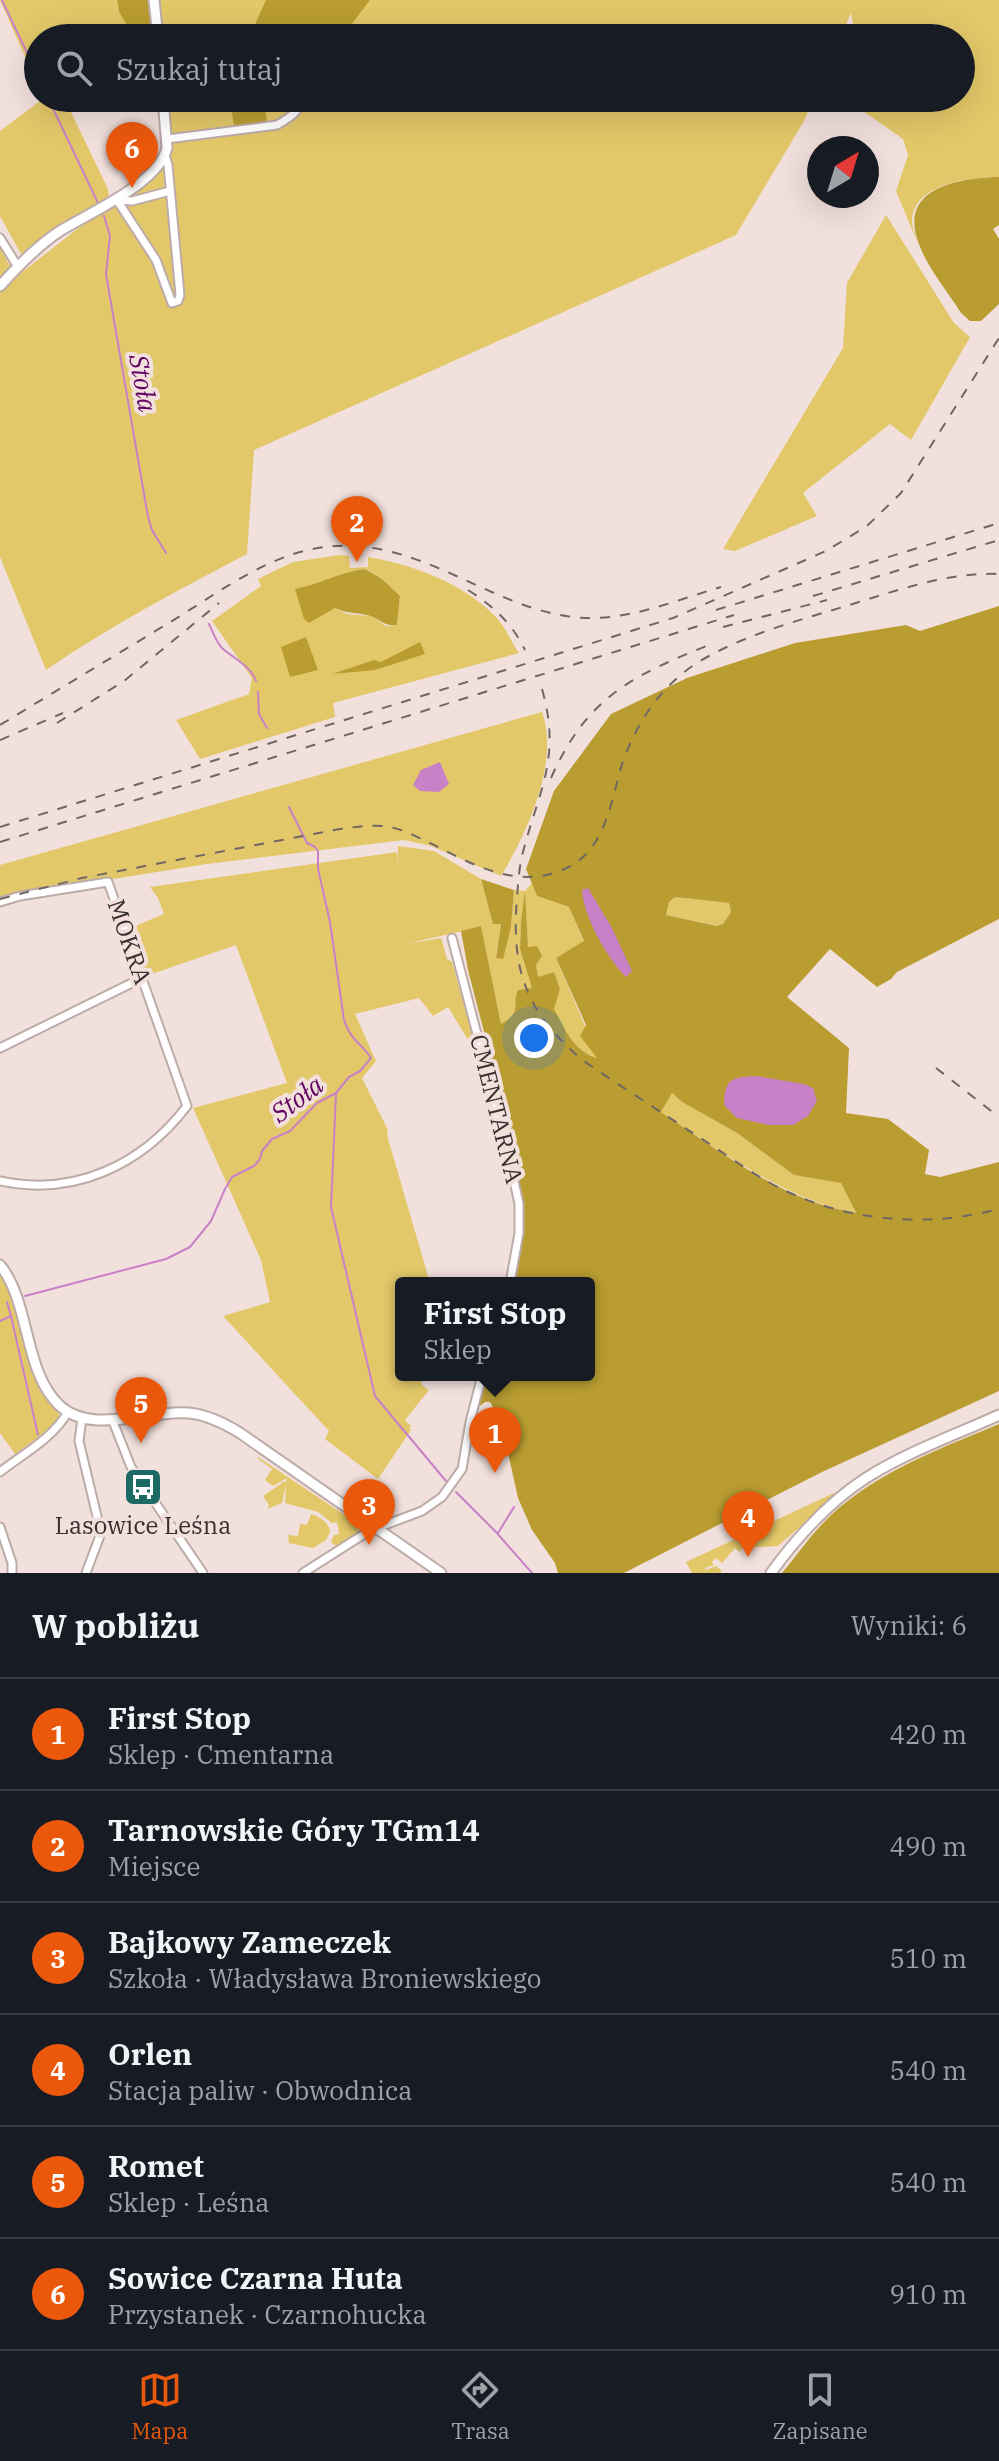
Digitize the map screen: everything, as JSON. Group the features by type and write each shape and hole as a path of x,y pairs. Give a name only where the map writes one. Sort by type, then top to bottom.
{"street":[{"path":"154,0 157,24"},
{"path":"117,200 156,260 172,303 178,301 180,295 165,155 164,112"},
{"path":"167,139 277,125 295,112"},
{"path":"0,286 61,231 117,200 165,155"},
{"path":"117,200 132,201 170,191"},
{"path":"0,239 18,267"},
{"name":"MOKRA","path":"0,902 108,882 187,1106 148,1147 111,1170 53,1185 0,1181"},
{"name":"CMENTARNA","path":"452,938 519,1204 519,1233 511,1277"},
{"path":"0,1048 142,978"},
{"path":"0,1265 13,1286 43,1381 57,1403 68,1412 82,1418 112,1419 188,1413 217,1420 441,1573"},
{"path":"303,1573 375,1528 422,1512 433,1505 457,1479 466,1454 480,1381"},
{"path":"0,1472 50,1434 68,1412"},
{"path":"771,1573 815,1521 866,1478 999,1415"},
{"path":"82,1418 79,1441 101,1533 86,1573"},
{"path":"112,1419 131,1467 203,1573"},
{"path":"0,1527 12,1563 19,1573"},
{"path":"12,1563 12,1573"}],"shaded area":[{"path":"0,0 117,0 119,13 154,24 24,24 24,54"},
{"path":"117,0 151,0 154,24 126,24 119,12"},
{"path":"155,0 999,0 999,177 959,181 933,190 922,198 915,208 912,221 919,246 896,191 908,155 903,139 864,112 975,112 975,24 853,24 851,13 846,24 158,24"},
{"path":"266,0 370,0 352,24 255,24"},
{"path":"25,112 71,112 108,189 109,198 49,231 21,254 0,216 0,131"},
{"path":"165,112 808,112 736,235 254,450 247,554 120,623 46,670 0,557 0,248 16,277 169,157"},
{"path":"232,112 266,112 267,122 234,127"},
{"path":"999,177 999,225 993,229 999,239 999,304 981,321 970,321 961,313 923,253 914,225 916,210 924,198 950,184"},
{"path":"886,215 954,323 970,337 911,440 890,424 803,493 817,516 735,551 723,549 843,348 847,283"},
{"path":"340,555 349,556 350,568 368,567 368,557 437,577 469,594 496,617 519,653 333,703 335,717 200,759 176,720 249,694 252,678 212,621 261,586 258,579 293,562","holes":["366,569 400,596 397,625 386,626 371,616 347,614 296,589"]},
{"path":"365,569 382,579 400,596 397,625 335,608 309,623 304,619 295,589"},
{"path":"999,606 999,919 897,972 877,987 830,949 787,997 849,1048 846,1113 888,1119 929,1150 925,1174 940,1177 999,1162 999,1391 822,1472 624,1573 558,1573 555,1563 532,1530 518,1498 501,1421 490,1402 477,1408 477,1404 484,1381 595,1381 595,1277 514,1277 524,1231 524,1208 461,931 481,926 501,1024 514,1013 518,990 532,988 520,949 525,891 528,947 537,946 542,956 536,965 538,977 554,972 560,989 554,1009 576,1045 597,1058 580,1036 586,1025 556,958 584,941 569,907 537,896 526,869 554,791 611,714 687,678 795,643 906,625 920,631","holes":["675,897 729,903 731,912 723,924 717,926 666,915 669,902","672,1093 682,1102 737,1133 794,1175 841,1183 856,1213 829,1207 778,1186 661,1112"]},
{"path":"306,637 318,670 290,677 281,647"},
{"path":"420,642 425,654 375,670 332,674 374,660 381,662"},
{"path":"542,712 547,753 544,775 530,818 501,876 431,846 404,840 207,864 0,897 0,865"},
{"path":"440,762 449,784 439,792 420,791 413,785 421,770"},
{"path":"398,846 434,851 481,879 493,923 501,923 496,957 511,928 514,890 525,891 532,883 537,896 569,907 584,942 556,958 599,1059 577,1045 553,1009 560,989 554,972 538,978 528,947 525,896 520,949 532,988 518,991 512,1017 501,1024 481,927 405,944 441,938 447,959 452,962 478,1056 448,1007 433,1016 419,998 355,1014 376,1061 362,1078 388,1130 428,1277 395,1277 395,1381 421,1381 429,1390 405,1420 411,1430 378,1479 325,1439 329,1431 223,1316 270,1302 261,1260 193,1108 287,1083 236,945 146,976 128,929 164,914 150,887 397,852 398,864"},
{"path":"481,879 514,890 511,927 503,959 496,958 501,924 493,924"},
{"path":"588,888 612,928 632,971 626,977 604,949 592,925 582,890"},
{"path":"675,897 729,903 731,912 718,926 666,915 669,902"},
{"path":"756,1076 804,1084 813,1088 817,1101 808,1116 793,1125 769,1125 737,1118 724,1105 728,1084 736,1078"},
{"path":"672,1093 682,1102 737,1133 794,1175 841,1182 856,1214 777,1185 708,1143 661,1112"},
{"path":"0,1271 13,1298 37,1376 60,1417 56,1424 15,1454 0,1433"},
{"path":"999,1424 999,1573 782,1573 823,1523 868,1486 910,1462"},
{"path":"258,1457 352,1520 360,1531 337,1547 331,1542 334,1535 339,1534 337,1522 332,1523 318,1512 285,1503 286,1484 282,1503 267,1509 269,1505 263,1496 286,1483 287,1478 273,1486 265,1480 272,1469"},
{"path":"834,1493 836,1495 778,1546 742,1548 740,1552 735,1548 722,1563 716,1558 712,1562 714,1565 705,1568 716,1566 722,1571 720,1573 692,1573 686,1562"},
{"path":"311,1514 328,1525 330,1532 326,1540 313,1548 289,1543 288,1535 298,1536 300,1524 307,1525"}],"waterway":[{"name":"Stoła","path":"2,0 24,46"},
{"name":"Stoła","path":"55,112 98,203"},
{"name":"Stoła","path":"104,216 110,236 106,274 148,517 166,553"},
{"name":"Stoła","path":"209,624 220,646 246,667 256,681"},
{"name":"Stoła","path":"258,692 259,714 267,728"},
{"name":"Stoła","path":"25,1296 166,1259 190,1247 211,1221 232,1177 254,1166 272,1139 290,1131 317,1103 336,1093 371,1058 353,1037 344,1020 330,922 318,869 318,851 307,843 289,807"},
{"path":"336,1093 331,1207 375,1396 446,1481"},
{"name":"Stoła","path":"0,1321 11,1316 7,1302"},
{"path":"11,1316 38,1435"},
{"path":"456,1492 532,1573"},
{"path":"498,1533 514,1507"}],"railway":[{"path":"0,827 673,618 826,551 867,526 901,493 999,338"},
{"path":"716,610 999,523"},
{"path":"813,596 999,540"},
{"path":"0,725 247,574 290,555 313,549 368,547 398,554 513,601 573,617 630,614 721,587"},
{"path":"0,899 82,878 340,829 371,826 404,831 491,871 525,877 560,871 587,853 597,840 623,761 639,727 663,692 692,666 759,634 884,594 940,579 999,574"},
{"path":"468,590 501,616 525,650"},
{"path":"723,627 827,600"},
{"path":"57,723 124,681 219,603"},
{"path":"0,842 734,615"},
{"path":"551,778 581,726 616,691 660,666 714,643"},
{"path":"542,689 548,714 549,756 520,866 516,924 520,968 526,988 547,1024 595,1069 742,1166 798,1197 854,1213 912,1220 941,1219 999,1209"},
{"path":"0,740 63,713"},
{"path":"936,1068 999,1117"}],"place":[{"name":"Sowice Czarna Huta","path":"132,188"},
{"name":"Tarnowskie Góry TGm14","path":"357,562"},
{"name":"Romet","path":"141,1443"},
{"name":"First Stop","path":"495,1473"},
{"name":"Lasowice Leśna","path":"143,1487"},
{"name":"Bajkowy Zameczek","path":"369,1545"},
{"name":"Orlen","path":"748,1557"}]}
